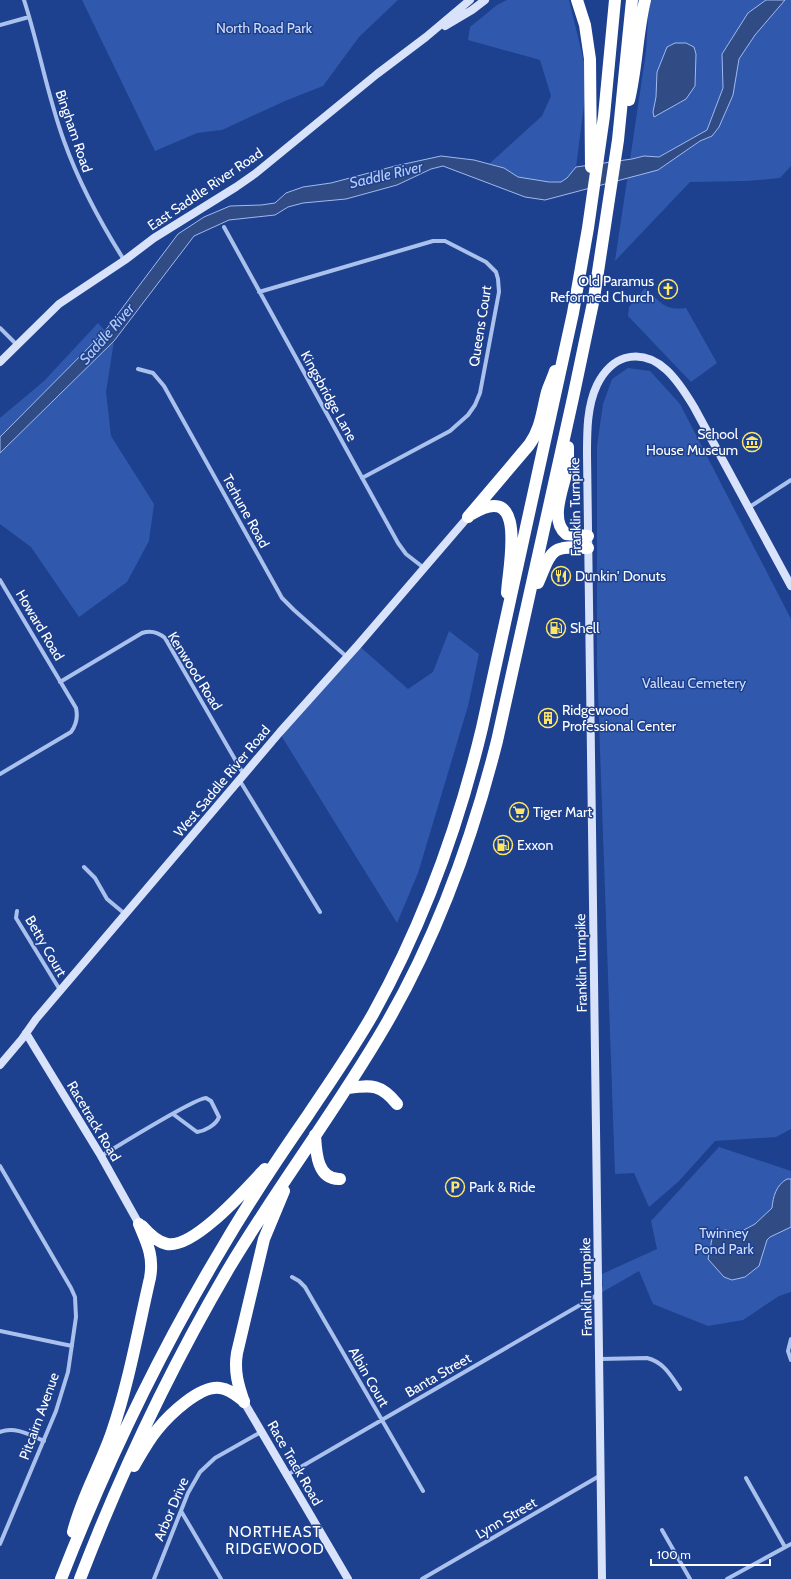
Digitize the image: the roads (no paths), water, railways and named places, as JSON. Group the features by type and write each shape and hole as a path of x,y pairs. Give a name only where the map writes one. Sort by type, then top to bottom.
{"highway":[{"path":"569,0 576,8 585,25"},
{"path":"577,0 590,48 596,144"},
{"path":"61,1579 112,1456 164,1351 222,1249 284,1150 341,1065 372,1015 393,976 424,910 443,862 464,799 482,728 567,342 591,206 596,144 610,64 615,0"},
{"path":"80,1579 110,1505 146,1425 199,1321 243,1245 315,1135 348,1088 386,1025 407,986 438,920 474,825 490,769 526,612 588,327 610,200 618,140 632,0"},
{"path":"618,140 634,80 639,31 645,0"},
{"path":"468,517 536,435 548,390 567,342"},
{"path":"570,413 568,465 559,505 558,519 561,528 566,534 588,542"},
{"path":"468,517 485,507 493,506 504,511 509,519 512,532 512,544 508,573 505,628"},
{"path":"526,612 551,555 564,547 588,542"},
{"path":"348,1088 369,1086 379,1088 386,1092 397,1104"},
{"path":"315,1135 317,1156 320,1166 329,1176 340,1179"},
{"path":"139,1224 152,1236 162,1242 171,1244 186,1240 228,1208 284,1150"},
{"path":"244,1402 237,1380 236,1360 257,1265 267,1229 299,1159"},
{"path":"61,1579 79,1510 105,1452 116,1419 130,1367 150,1278 152,1266 151,1254 139,1224"},
{"path":"110,1505 156,1431 180,1408 202,1391 218,1387 229,1390 244,1402"}],"street":[{"name":"Bingham Road","path":"24,0 54,114 63,141 91,204 124,260"},
{"name":"East Saddle River Road","path":"0,362 59,304 160,234 256,173 470,0"},
{"name":"East Saddle River Road","path":"426,37 472,10 485,0"},
{"path":"0,25 29,17"},
{"name":"Kingsbridge Lane","path":"224,227 402,549 410,558 424,568"},
{"name":"Queens Court","path":"259,292 432,241 442,240 486,262 496,272 499,292 480,393 471,410 460,424 450,431 362,478"},
{"path":"0,328 17,345"},
{"name":"Franklin Turnpike","path":"602,1579 587,454 590,410 595,390 600,379 611,366 622,359 636,356 651,359 666,370 677,381 694,406 748,508"},
{"name":"Terhune Road","path":"138,369 153,374 164,386 282,598 347,657"},
{"path":"791,480 748,508 791,586"},
{"name":"West Saddle River Road","path":"0,1065 36,1019 126,915 280,732 468,517"},
{"name":"Howard Road","path":"0,580 76,708 77,721 75,727 67,735 0,774"},
{"name":"Kenwood Road","path":"60,682 142,633 154,631 160,634 165,638 242,778"},
{"path":"242,778 320,912"},
{"path":"84,867 95,878 107,899 126,915"},
{"name":"Betty Court","path":"17,911 16,918 60,991"},
{"name":"Racetrack Road","path":"26,1033 101,1156 139,1224"},
{"path":"101,1156 173,1114 199,1099 206,1098 211,1101 220,1117 216,1122 204,1130 197,1132 173,1114"},
{"name":"Pitcairn Avenue","path":"0,1166 71,1288 76,1307 68,1372 56,1411 0,1544"},
{"name":"Albin Court","path":"292,1277 299,1280 305,1287 423,1491"},
{"name":"Banta Street","path":"287,1475 599,1294"},
{"path":"0,1331 72,1346"},
{"path":"791,1339 788,1351 791,1360"},
{"path":"600,1359 647,1358 654,1360 660,1363 680,1389"},
{"name":"Race Track Road","path":"244,1402 348,1579"},
{"path":"0,1432 11,1429 19,1430 44,1441"},
{"name":"Arbor Drive","path":"154,1579 192,1485 204,1466 215,1458 262,1432"},
{"name":"Lynn Street","path":"422,1579 601,1475"},
{"path":"746,1478 785,1547"},
{"path":"181,1511 221,1579"},
{"path":"662,1530 690,1579"},
{"path":"727,1579 791,1544"}],"water":[{"name":"Saddle River","path":"766,0 785,0 755,35 739,59 733,95 719,127 712,136 700,141 658,170 545,200 525,197 443,166 431,169 397,185 346,199 303,203 288,207 275,215 229,220 194,236 114,341 0,453 0,437 105,331 178,234 204,217 230,206 275,203 286,193 303,187 331,183 395,166 441,156 474,160 504,168 518,177 549,182 561,182 567,178 576,167 644,156 659,157 707,130 723,88 722,54 748,13"},
{"path":"675,43 686,43 694,47 696,54 695,86 686,99 654,117 653,112 656,97 657,72 667,47"},
{"path":"787,1179 791,1179 791,1227 770,1237 767,1240 759,1266 745,1277 732,1280 724,1277 708,1259 712,1239 723,1230 742,1231 755,1224 772,1208 773,1200 778,1188"}],"place":[{"name":"Old Paramus Reformed Church","path":"668,289"},
{"name":"School House Museum","path":"752,442"},
{"name":"Dunkin' Donuts","path":"561,576"},
{"name":"Shell","path":"556,628"},
{"name":"Ridgewood Professional Center","path":"548,718"},
{"name":"Tiger Mart","path":"519,812"},
{"name":"Exxon","path":"503,845"},
{"name":"Park & Ride","path":"455,1187"}],"district":[{"name":"NORTHEAST RIDGEWOOD","path":"275,1540"}],"park label":[{"name":"North Road Park","path":"264,28"},
{"name":"Valleau Cemetery","path":"694,683"},
{"name":"Twinney Pond Park","path":"724,1242"}]}
